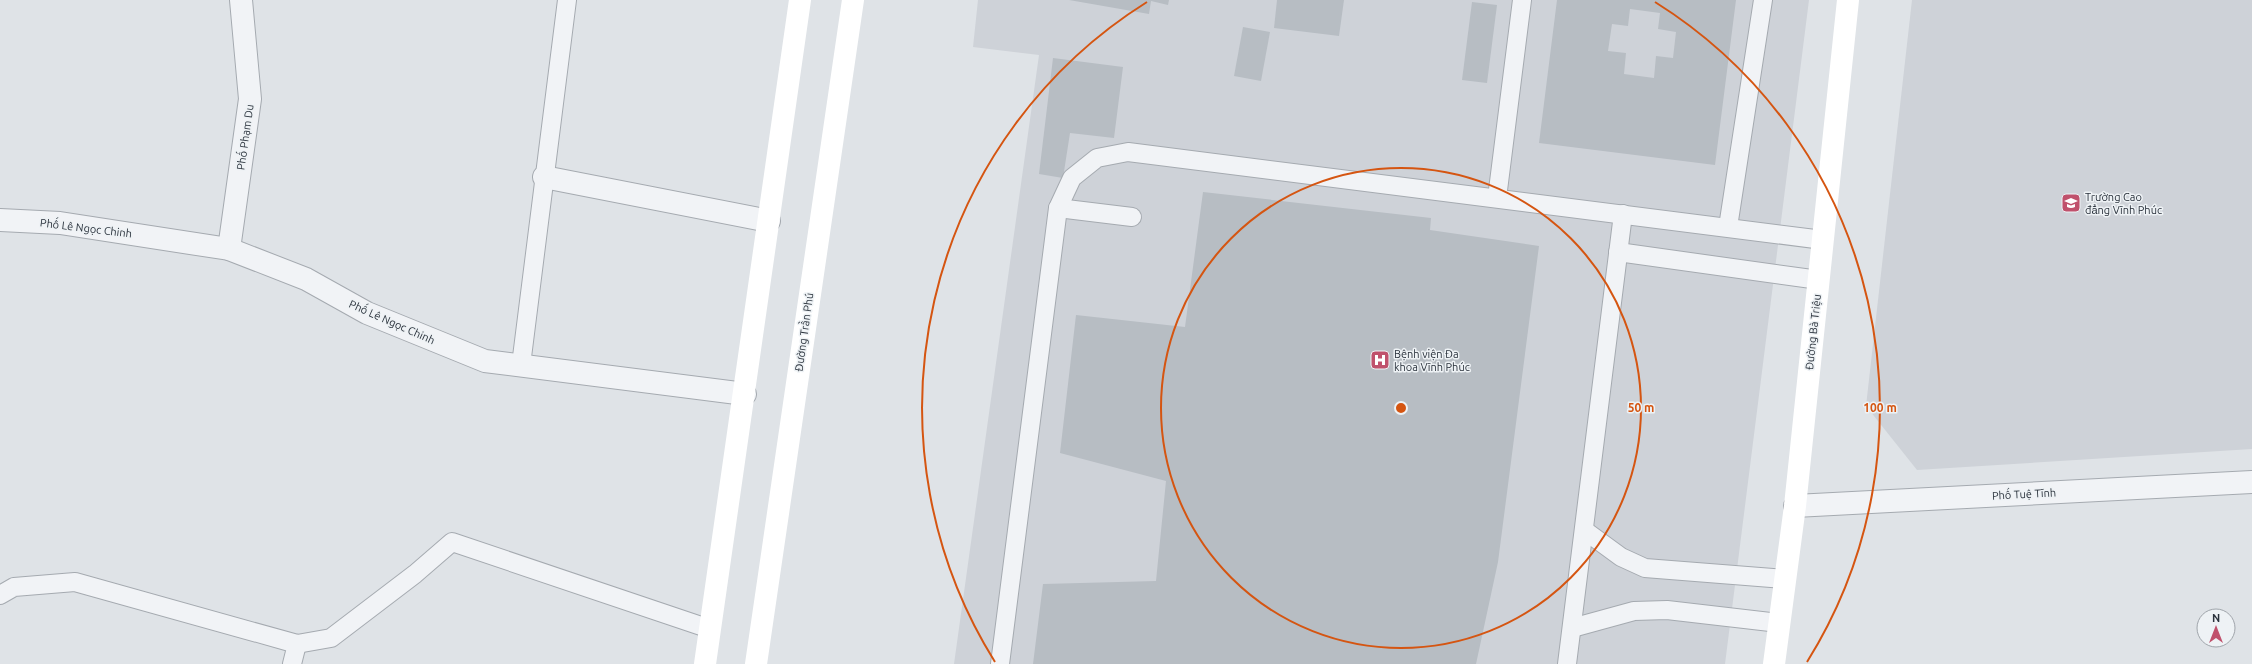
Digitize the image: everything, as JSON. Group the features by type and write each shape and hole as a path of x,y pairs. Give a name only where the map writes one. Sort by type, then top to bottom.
{"main road":[{"path":"705,664 745,394 800,0"},
{"name":"Đường Trần Phú","path":"756,664 853,0"},
{"name":"Đường Bà Triệu","path":"1774,664 1795,506 1848,0"}],"street":[{"name":"Phố Phạm Du","path":"229,249 250,99 241,0"},
{"path":"544,176 769,221"},
{"name":"Phố Lê Ngọc Chinh","path":"0,220 60,223 229,249 306,279 367,313 485,361 745,394"},
{"name":"Phố Tuệ Tĩnh","path":"1795,506 2252,482"}],"lane":[{"path":"521,365 567,0"},
{"path":"1497,198 1522,0"},
{"path":"1728,228 1763,0"},
{"path":"1000,664 1058,208 1072,178 1097,158 1128,152 1823,240"},
{"path":"1058,208 1132,217"},
{"path":"1567,664 1623,214"},
{"path":"1618,252 1819,280"},
{"path":"1584,530 1621,558 1645,568 1785,579"},
{"path":"0,595 14,587 75,582 296,644 331,638 415,574 452,542 710,629"},
{"path":"1572,628 1634,611 1667,610 1779,623"},
{"path":"292,664 296,644"}],"shaded area":[{"name":"Bệnh viện Đa khoa Vĩnh Phúc","path":"978,0 1809,0 1725,664 954,664 1039,55 973,47"},
{"name":"Trường Cao đẳng Vĩnh Phúc","path":"1912,0 2252,0 2252,449 1917,470 1866,406"}],"building":[{"path":"1069,0 1169,0 1168,5 1151,1 1149,14"},
{"path":"1277,0 1344,0 1339,36 1274,28"},
{"path":"1557,0 1736,0 1715,165 1539,143","holes":["1630,9 1660,13 1658,29 1676,32 1673,58 1656,56 1654,78 1624,74 1626,53 1608,51 1612,24 1628,26"]},
{"path":"1472,2 1497,5 1487,83 1462,80"},
{"path":"1243,27 1270,32 1261,81 1234,76"},
{"path":"1053,58 1123,67 1114,138 1070,133 1063,178 1039,174"},
{"path":"1203,192 1431,218 1430,230 1539,246 1498,562 1476,664 1033,664 1043,584 1156,581 1166,481 1060,453 1076,315 1185,327"}],"place":[{"name":"Trường Cao đẳng Vĩnh Phúc","path":"2071,203"},
{"name":"Bệnh viện Đa khoa Vĩnh Phúc","path":"1380,360"}]}
